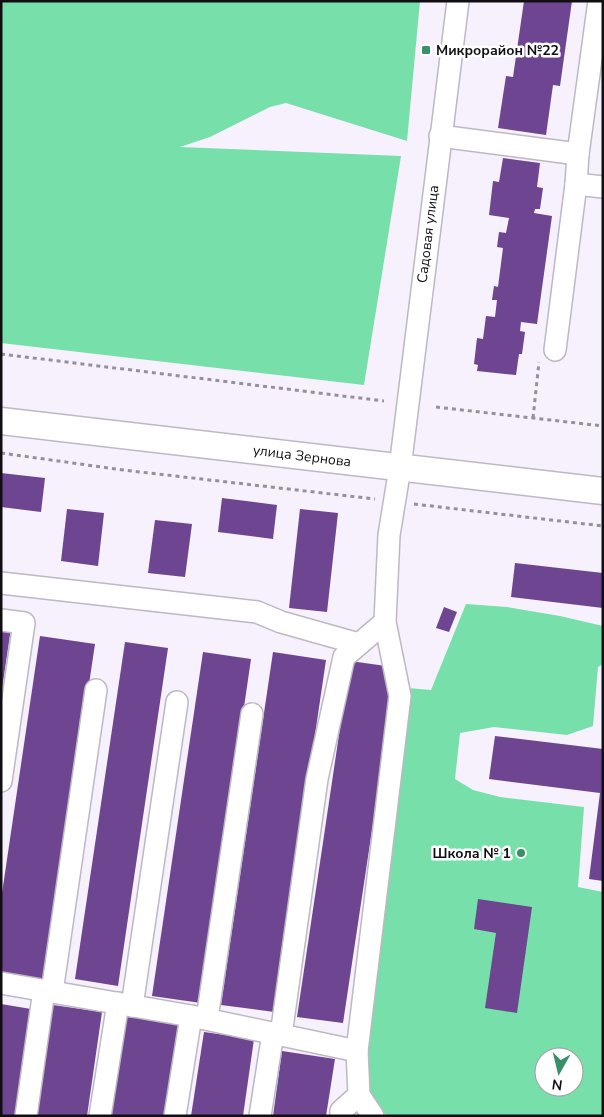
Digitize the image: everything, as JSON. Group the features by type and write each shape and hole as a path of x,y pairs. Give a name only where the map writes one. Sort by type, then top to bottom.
{"main road":[{"name":"улица Зернова","path":"1,421 603,491"}],"street":[{"name":"Садовая улица","path":"359,1095 357,1051 400,696 385,622 389,534 400,468 458,1"},
{"path":"555,350 576,184 578,154 599,1"},
{"path":"440,136 578,154"},
{"path":"576,184 603,187"},
{"path":"1,583 257,612 281,622 359,644"},
{"path":"1,620 24,623 1,780"},
{"path":"260,1116 277,1034 317,779 344,657 385,622"},
{"path":"26,1116 96,690"},
{"path":"100,1116 125,1005 177,702"},
{"path":"175,1116 199,1018 252,714"},
{"path":"1,983 199,1018 357,1051"},
{"path":"340,1116 341,1111 359,1095 373,1116"}],"path":[{"path":"532,418 541,349 555,350"},
{"path":"1,354 384,401"},
{"path":"436,407 603,426"},
{"path":"1,453 123,470 603,526"}],"green space":[{"path":"1,1 420,1 407,141 286,103 270,107 210,137 180,147 401,156 364,385 1,343"},
{"name":"Школа № 1","path":"466,604 507,607 603,626 603,664 598,667 593,726 567,735 494,727 460,733 455,779 473,790 500,797 584,807 578,887 603,892 603,1116 387,1116 361,1090 408,688 431,690"}],"building":[{"path":"524,1 572,1 560,86 553,85 546,135 498,128 506,76 513,77"},
{"path":"503,158 540,163 537,187 543,188 540,209 535,209 534,213 552,216 537,324 521,322 520,331 525,332 522,354 519,354 516,375 477,371 478,365 474,364 477,338 483,339 486,316 495,317 497,300 492,300 494,286 498,287 503,248 497,247 499,232 506,233 509,218 489,215 493,181 499,182"},
{"path":"1,473 45,478 41,512 1,507"},
{"path":"222,498 277,505 273,539 218,532"},
{"path":"67,509 104,513 98,566 61,561"},
{"path":"300,509 338,513 327,612 289,608"},
{"path":"155,520 192,524 185,577 148,573"},
{"path":"515,563 603,573 603,608 511,597"},
{"path":"444,607 457,612 449,632 436,628"},
{"path":"1,627 11,628 2,689 1,689"},
{"path":"40,636 95,644 45,979 1,972 1,900"},
{"path":"125,642 168,648 118,986 75,979"},
{"path":"203,652 251,659 201,1003 152,996"},
{"path":"273,652 326,660 274,1012 221,1005"},
{"path":"350,661 386,666 392,697 343,1023 297,1017"},
{"path":"495,736 603,749 603,881 589,879 600,793 489,779"},
{"path":"478,899 532,907 517,1013 485,1008 496,933 474,929"},
{"path":"1,1004 31,1009 16,1116 1,1116"},
{"path":"53,1005 102,1012 87,1116 36,1116"},
{"path":"126,1016 179,1023 165,1116 111,1116"},
{"path":"204,1032 254,1039 243,1116 191,1116"},
{"path":"282,1051 335,1059 326,1116 273,1116"}],"place":[{"name":"Микрорайон №22","path":"426,50"},
{"name":"Школа № 1","path":"521,853"}]}
